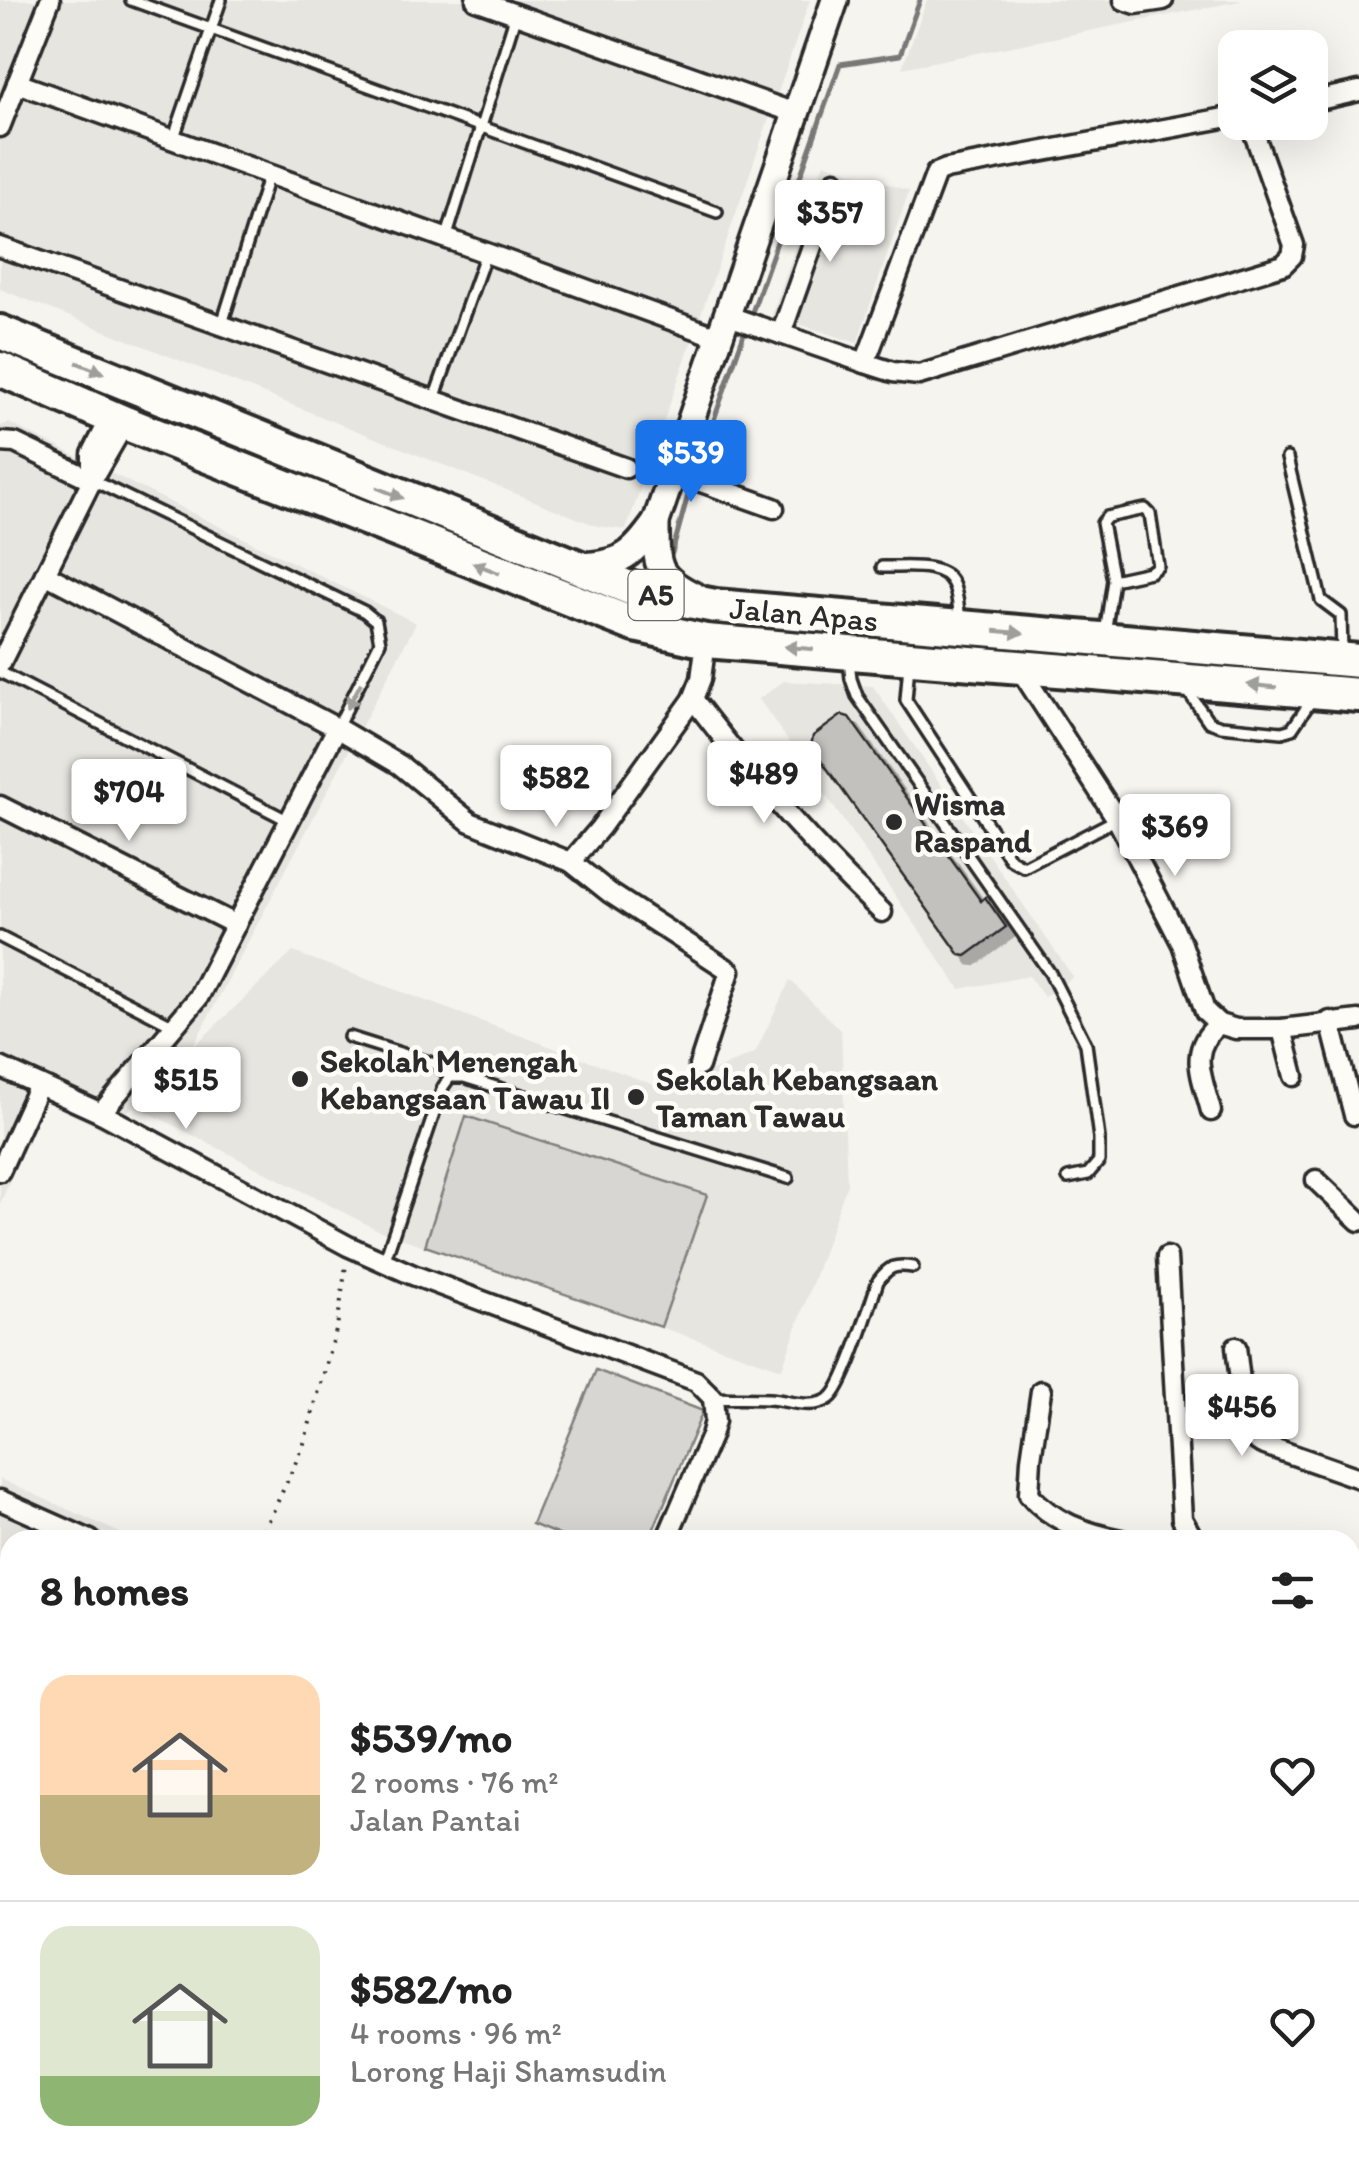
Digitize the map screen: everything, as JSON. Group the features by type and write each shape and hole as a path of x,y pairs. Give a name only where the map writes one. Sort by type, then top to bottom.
{"highway":[{"name":"Jalan Apas","path":"0,332 637,592 715,606 1350,661"},
{"name":"Jalan Apas","path":"0,369 118,420 635,626 706,640 1359,695"},
{"path":"138,388 132,401 143,414 278,483"},
{"path":"0,389 47,389"}],"street":[{"path":"0,127 50,0"},
{"path":"476,0 523,10 796,113"},
{"path":"572,566 600,565 622,560 634,552 656,522 679,474 834,0"},
{"path":"1124,0 1136,4 1164,0"},
{"path":"17,83 486,253 727,324 774,331 894,372 920,375 1283,266 1292,256 1294,245 1256,140"},
{"path":"1328,98 1359,91"},
{"path":"865,362 936,173 1218,119"},
{"path":"774,331 834,180"},
{"path":"0,247 626,468"},
{"path":"0,664 118,420"},
{"path":"0,442 15,442 92,480"},
{"path":"679,474 774,508"},
{"path":"656,522 656,564 665,578 715,606"},
{"path":"45,574 337,728 400,765 470,822 571,862 730,970 699,1066"},
{"path":"571,862 693,699 701,679 706,640"},
{"path":"1018,666 1116,819 1182,944 1205,1010 1219,1024 1236,1029 1282,1029 1359,1020"},
{"path":"693,699 750,774 826,859 882,912"},
{"path":"102,1113 198,998 337,728"},
{"path":"0,806 236,925"},
{"path":"1330,1021 1354,1116"},
{"path":"1211,1111 1198,1058 1202,1043 1219,1024"},
{"path":"1282,1029 1294,1076"},
{"path":"0,1067 102,1113 348,1246 696,1381 713,1398 716,1408 712,1436 670,1530"},
{"path":"0,1171 39,1085"},
{"path":"1316,1180 1359,1221"},
{"path":"1167,1257 1182,1519 1188,1530"},
{"path":"1236,1347 1250,1436 1262,1444 1359,1478"},
{"path":"1041,1391 1030,1459 1029,1494 1040,1508 1084,1530"},
{"path":"0,1500 68,1530"}],"lane":[{"path":"131,0 717,212"},
{"path":"173,140 221,0"},
{"path":"446,238 523,10"},
{"path":"222,324 269,174"},
{"path":"434,400 486,253"},
{"path":"1287,458 1321,600 1341,615 1350,661"},
{"path":"92,480 366,612 376,621 380,642 337,728"},
{"path":"1104,640 1113,580 1102,524 1107,517 1145,509 1150,514 1158,566 1150,572 1113,580"},
{"path":"882,568 932,569 944,574 953,584 962,628"},
{"path":"849,652 851,680 857,696 1050,974 1086,1044 1099,1161 1088,1174 1068,1178"},
{"path":"910,656 906,700 1010,860 1024,867 1116,819"},
{"path":"0,672 290,821"},
{"path":"0,938 176,1026"},
{"path":"349,1037 438,1064 450,1077 464,1078 788,1178"},
{"path":"384,1262 443,1086 450,1077"},
{"path":"713,1398 773,1399 796,1404 832,1397 878,1281 896,1264 913,1267"}],"path":[{"path":"265,1530 302,1447 336,1327 348,1246"}],"shaded area":[{"path":"0,0 810,0 626,530 597,526 0,289"},
{"path":"927,0 1245,0 902,68"},
{"path":"824,163 909,191 857,343 772,315"},
{"path":"9,423 416,623 192,1048 293,952 668,1090 755,1053 790,980 841,1031 847,1184 782,1369 378,1230 134,1105 108,1132 44,1101 0,1204 0,426"},
{"path":"784,681 873,686 1073,977 1044,997 1029,976 960,989 759,699"},
{"path":"466,1116 707,1195 661,1327 425,1246"},
{"path":"596,1370 703,1411 653,1530 547,1530 532,1524"},
{"path":"0,1479 114,1530 0,1530"}],"building":[{"name":"Wisma Raspand","path":"842,715 849,717 981,901 985,897 1006,927 966,956 960,955 811,746 813,736"}],"waterway":[{"path":"750,318 840,64 900,55 920,0"},
{"path":"695,474 746,328"},
{"path":"672,553 691,484"}],"place":[{"name":"Wisma Raspand","path":"894,822"},
{"name":"Sekolah Menengah Kebangsaan Tawau II","path":"300,1079"},
{"name":"Sekolah Kebangsaan Taman Tawau","path":"636,1097"}]}
